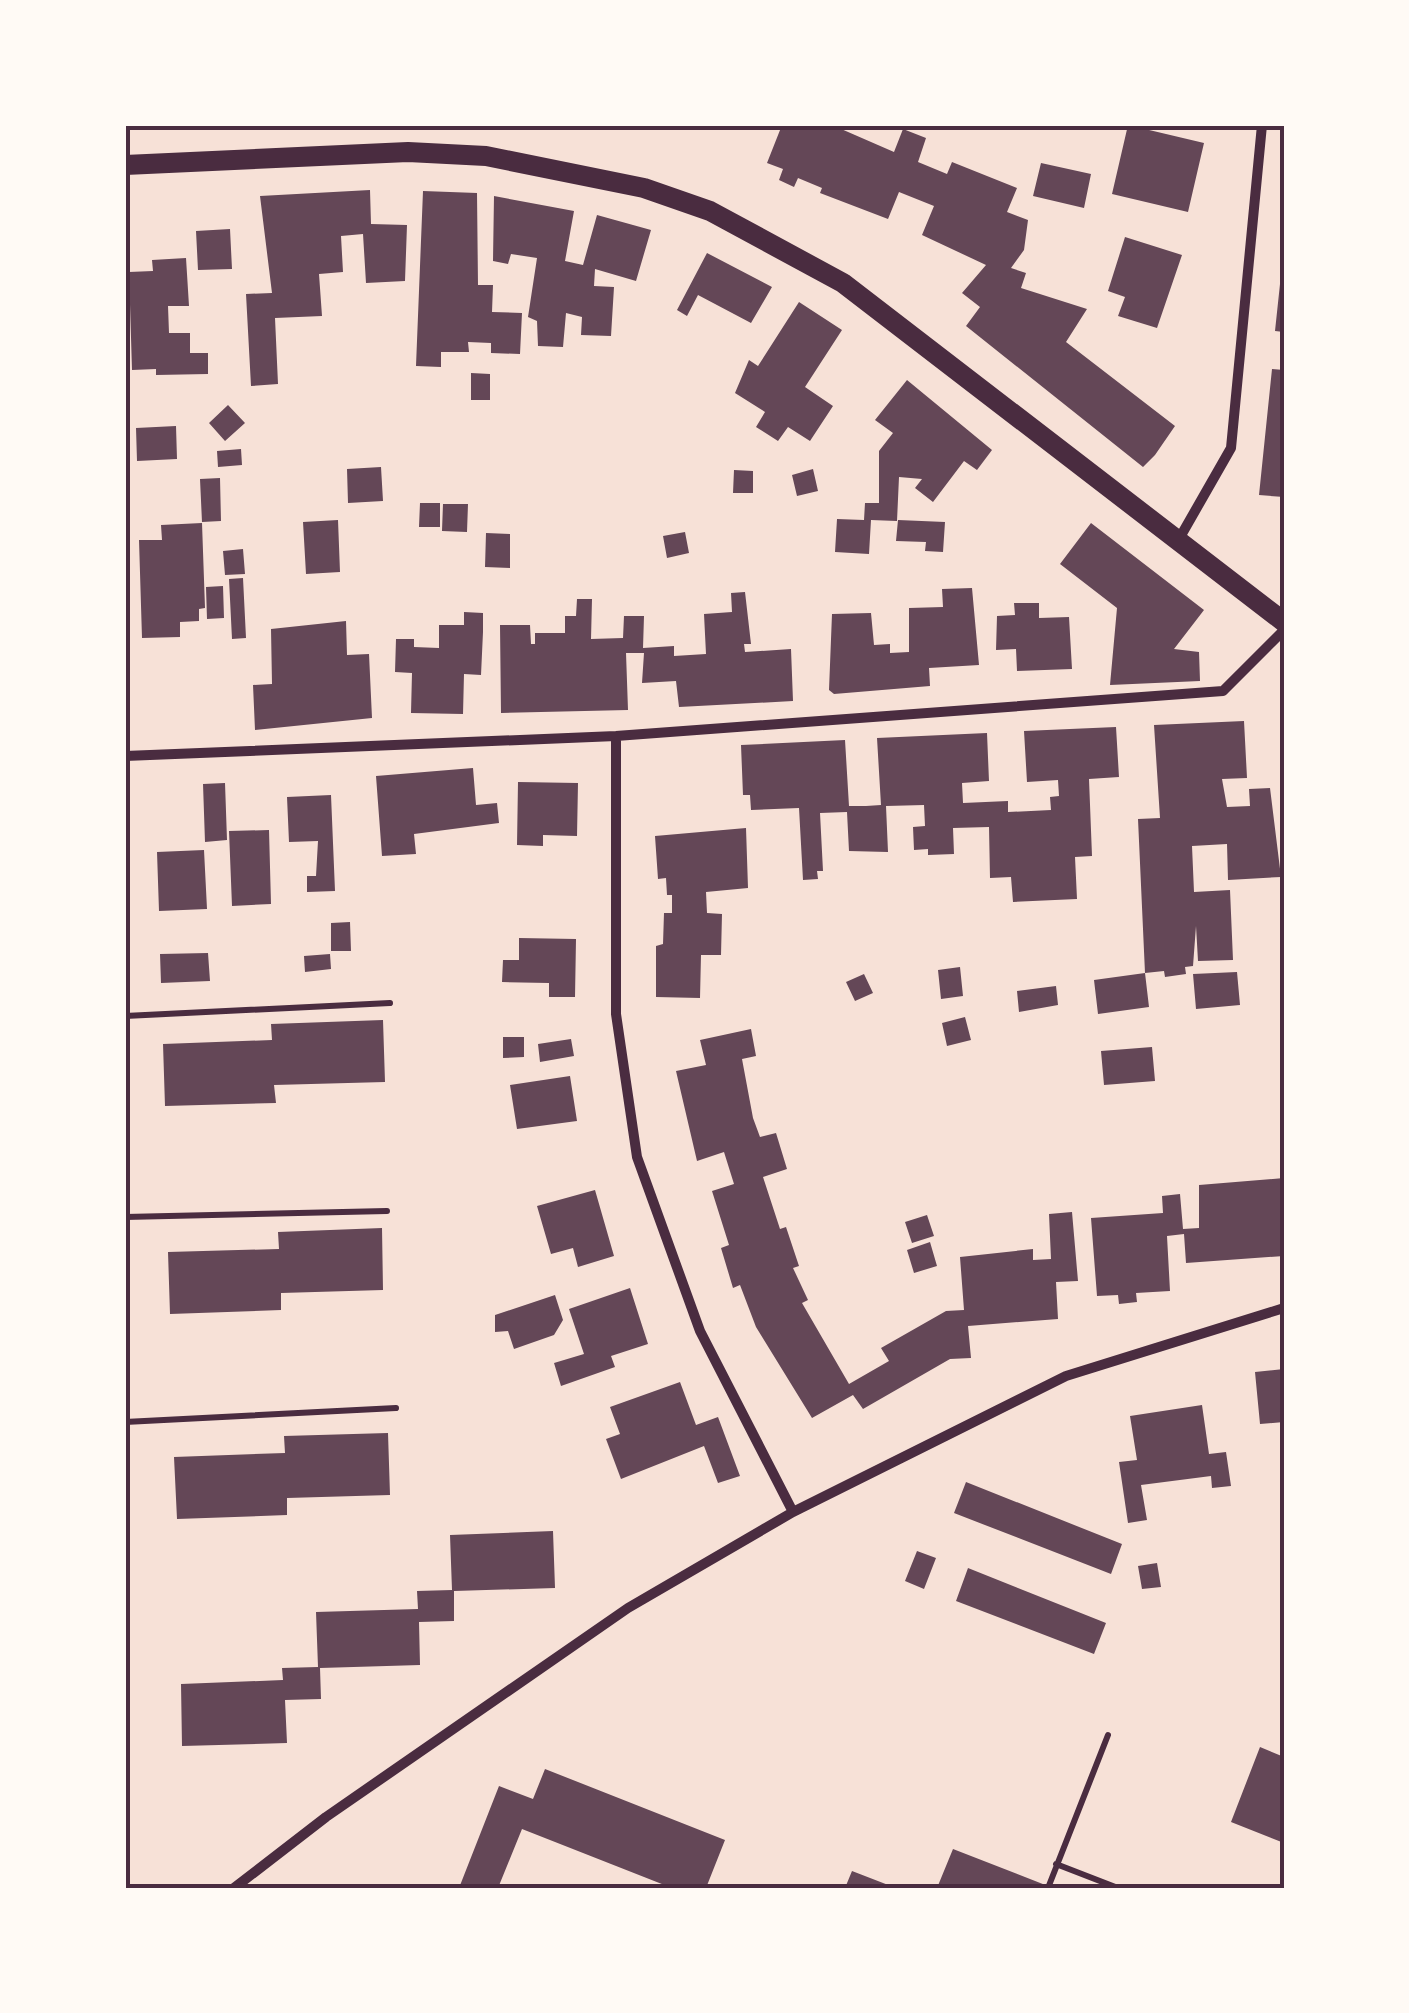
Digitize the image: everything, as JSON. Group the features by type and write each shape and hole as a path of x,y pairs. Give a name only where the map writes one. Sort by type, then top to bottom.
{"main road":[{"path":"125,165 408,152 486,156 644,188 710,212 843,284 1284,622"}],"street":[{"path":"1178,539 1230,448 1262,125"},
{"path":"125,756 616,736 1223,691 1284,630"},
{"path":"616,736 616,1014 637,1156 700,1331 793,1512"},
{"path":"234,1888 326,1816 628,1608 793,1512 1066,1376 1284,1308"},
{"path":"125,1628 125,1761"}],"path":[{"path":"125,126 165,125"},
{"path":"125,1016 390,1003"},
{"path":"125,1218 387,1211"},
{"path":"125,1422 396,1408"},
{"path":"1048,1888 1108,1735"},
{"path":"1056,1864 1118,1888"}],"building":[{"path":"782,125 832,125 894,152 903,129 926,138 918,162 947,174 952,162 1017,188 1007,212 1028,220 1024,250 1011,268 1026,273 1021,288 1087,309 1066,342 1175,426 1155,455 1143,467 966,326 980,307 962,293 986,265 922,235 934,206 899,192 888,219 820,193 822,188 798,178 794,187 779,180 783,169 767,163"},
{"path":"1128,125 1204,143 1188,212 1112,194"},
{"path":"1041,163 1091,174 1084,208 1033,196"},
{"path":"370,190 371,224 407,225 405,281 366,283 363,234 341,236 343,272 319,274 322,316 275,318 278,384 251,386 246,294 272,293 260,196"},
{"path":"423,191 477,193 478,285 493,285 492,312 522,313 520,354 491,353 491,343 468,342 469,352 441,352 441,367 416,366"},
{"path":"494,196 574,211 565,261 583,265 597,215 651,230 636,281 595,269 594,286 614,287 611,336 581,335 582,317 566,313 563,347 538,346 537,321 528,317 537,258 511,254 508,264 493,261"},
{"path":"230,229 232,269 198,270 196,231"},
{"path":"1125,237 1182,255 1157,328 1118,316 1125,297 1108,291"},
{"path":"707,253 772,287 751,323 698,295 687,316 677,310"},
{"path":"186,258 189,306 168,306 169,333 190,333 190,353 208,353 208,374 156,375 156,369 132,370 129,272 153,271 152,260"},
{"path":"1280,284 1284,284 1284,332 1275,331"},
{"path":"799,302 842,330 805,387 833,406 810,441 788,427 778,441 756,427 765,412 735,393 749,360 758,366"},
{"path":"1272,369 1284,370 1284,497 1259,495"},
{"path":"471,373 490,374 490,400 471,400"},
{"path":"907,380 992,450 977,470 964,461 933,502 915,488 922,479 899,477 897,521 871,520 869,554 835,552 837,519 864,520 865,503 879,503 879,451 893,433 875,420"},
{"path":"228,405 245,423 225,441 209,423"},
{"path":"176,426 177,459 137,461 136,428"},
{"path":"241,449 242,465 218,467 217,451"},
{"path":"381,467 383,501 348,503 347,469"},
{"path":"813,469 818,491 797,496 792,475"},
{"path":"734,470 753,471 753,493 733,493"},
{"path":"220,478 221,521 202,522 200,479"},
{"path":"420,503 440,503 440,527 419,527"},
{"path":"443,504 468,504 467,532 442,531"},
{"path":"338,520 340,572 306,574 303,522"},
{"path":"898,520 945,522 943,552 925,551 926,542 896,541"},
{"path":"202,523 205,608 199,609 199,621 180,622 180,637 142,638 139,540 162,540 161,525"},
{"path":"1091,523 1204,610 1174,649 1199,652 1200,681 1110,685 1117,608 1060,564"},
{"path":"685,532 689,553 667,558 663,536"},
{"path":"486,533 510,534 510,568 485,567"},
{"path":"243,549 245,574 225,575 223,551"},
{"path":"243,578 246,638 232,639 229,579"},
{"path":"223,586 224,618 207,619 206,587"},
{"path":"972,588 979,665 929,668 930,686 834,694 829,690 832,614 871,613 874,645 890,644 890,653 909,652 909,608 943,607 942,589"},
{"path":"745,592 751,644 744,644 745,652 791,649 793,701 679,707 676,681 642,683 644,653 626,653 628,710 501,713 500,625 530,625 531,644 535,644 535,633 565,633 565,616 576,616 577,599 592,599 591,639 623,638 624,616 644,616 643,648 674,646 674,656 706,654 704,614 732,612 731,593"},
{"path":"1014,603 1039,603 1039,618 1069,617 1072,669 1017,671 1016,649 996,650 997,616 1015,615"},
{"path":"464,612 483,613 483,632 481,675 464,674 463,714 411,713 412,673 395,672 396,639 414,639 414,647 439,648 439,625 464,625"},
{"path":"346,621 347,655 369,654 372,718 255,730 253,685 272,684 271,629"},
{"path":"1244,721 1247,778 1222,779 1227,807 1250,806 1249,789 1270,788 1281,877 1228,880 1227,844 1192,846 1194,892 1230,890 1233,960 1198,961 1196,926 1193,966 1185,967 1186,974 1165,977 1164,971 1145,973 1138,819 1160,818 1154,725"},
{"path":"1116,727 1119,777 1089,779 1092,856 1075,857 1077,899 1013,902 1011,877 990,878 989,827 953,828 954,854 928,855 928,849 914,850 913,827 925,826 924,805 886,806 888,852 849,851 847,812 820,813 823,871 817,871 818,879 803,880 799,808 751,810 750,795 743,795 741,745 845,740 849,806 866,806 881,805 877,738 987,733 989,781 962,783 963,803 1008,801 1008,812 1051,810 1050,797 1059,796 1058,780 1027,782 1024,731"},
{"path":"473,768 476,805 497,803 499,823 414,834 416,854 382,856 376,776"},
{"path":"518,782 578,783 577,836 543,835 543,846 517,845"},
{"path":"225,783 227,840 205,842 203,784"},
{"path":"331,795 335,891 307,892 307,876 316,876 318,841 289,842 287,797"},
{"path":"746,828 748,888 706,892 707,913 722,914 721,955 701,955 700,998 656,997 656,946 663,944 664,913 672,913 672,895 667,895 666,878 658,879 655,836"},
{"path":"269,830 271,904 232,906 229,831"},
{"path":"204,850 207,909 159,911 157,852"},
{"path":"350,922 351,951 331,951 331,923"},
{"path":"519,938 576,939 575,997 549,997 549,983 502,982 503,960 519,960"},
{"path":"208,953 210,981 161,983 160,954"},
{"path":"330,954 331,969 305,972 304,956"},
{"path":"960,967 963,996 941,999 938,970"},
{"path":"1237,972 1240,1005 1196,1009 1193,974"},
{"path":"1145,973 1149,1007 1098,1014 1094,980"},
{"path":"864,974 873,993 855,1001 846,982"},
{"path":"1056,986 1058,1005 1019,1012 1017,991"},
{"path":"965,1017 971,1040 947,1046 942,1023"},
{"path":"383,1020 385,1082 274,1085 276,1103 165,1106 163,1044 272,1040 271,1024"},
{"path":"751,1029 756,1056 742,1059 753,1118 760,1137 776,1133 787,1169 763,1177 780,1229 786,1227 799,1266 793,1268 808,1300 802,1303 849,1384 889,1361 881,1348 946,1311 964,1310 960,1257 1033,1249 1033,1260 1051,1259 1049,1214 1072,1212 1078,1281 1056,1282 1058,1319 968,1326 971,1358 950,1359 863,1409 853,1395 812,1418 756,1327 740,1285 733,1288 721,1248 729,1245 712,1191 734,1184 724,1152 697,1161 676,1071 706,1065 700,1040"},
{"path":"503,1037 524,1037 524,1057 503,1058"},
{"path":"571,1039 574,1056 540,1062 538,1044"},
{"path":"1152,1047 1155,1081 1104,1085 1101,1051"},
{"path":"570,1076 577,1121 517,1129 510,1085"},
{"path":"1284,1178 1284,1256 1186,1263 1184,1234 1167,1236 1170,1291 1136,1293 1137,1302 1119,1304 1118,1295 1097,1296 1091,1218 1163,1213 1162,1196 1180,1194 1183,1229 1199,1228 1199,1185"},
{"path":"595,1190 614,1256 578,1267 573,1248 551,1254 537,1206"},
{"path":"927,1215 934,1236 912,1243 905,1222"},
{"path":"382,1228 383,1290 281,1293 281,1310 170,1314 168,1252 279,1249 278,1232"},
{"path":"930,1242 937,1266 914,1273 907,1250"},
{"path":"630,1288 648,1344 611,1356 615,1367 561,1386 554,1363 584,1354 569,1309"},
{"path":"555,1295 563,1320 554,1335 514,1349 508,1331 495,1332 495,1315"},
{"path":"1284,1369 1284,1422 1260,1424 1255,1372"},
{"path":"680,1382 696,1425 718,1417 740,1476 718,1483 704,1446 621,1479 606,1439 620,1434 610,1407"},
{"path":"1202,1405 1209,1454 1226,1452 1231,1486 1212,1488 1211,1476 1141,1485 1147,1520 1128,1523 1119,1462 1137,1460 1130,1416"},
{"path":"388,1433 390,1495 287,1498 287,1515 177,1519 174,1457 285,1453 284,1436"},
{"path":"966,1482 1122,1544 1111,1574 954,1513"},
{"path":"553,1531 555,1588 454,1591 454,1621 419,1622 420,1665 320,1668 321,1699 285,1700 287,1743 182,1746 181,1684 283,1680 282,1668 318,1667 316,1612 418,1609 417,1591 452,1590 450,1535"},
{"path":"917,1551 936,1558 924,1589 905,1581"},
{"path":"1157,1563 1161,1587 1142,1589 1138,1566"},
{"path":"968,1568 1106,1623 1094,1654 956,1601"},
{"path":"1260,1747 1284,1757 1284,1843 1231,1822"},
{"path":"545,1769 725,1840 706,1888 672,1888 522,1829 498,1888 459,1888 499,1786 533,1799"},
{"path":"953,1849 1053,1888 937,1888"},
{"path":"852,1871 896,1888 845,1888"}]}
